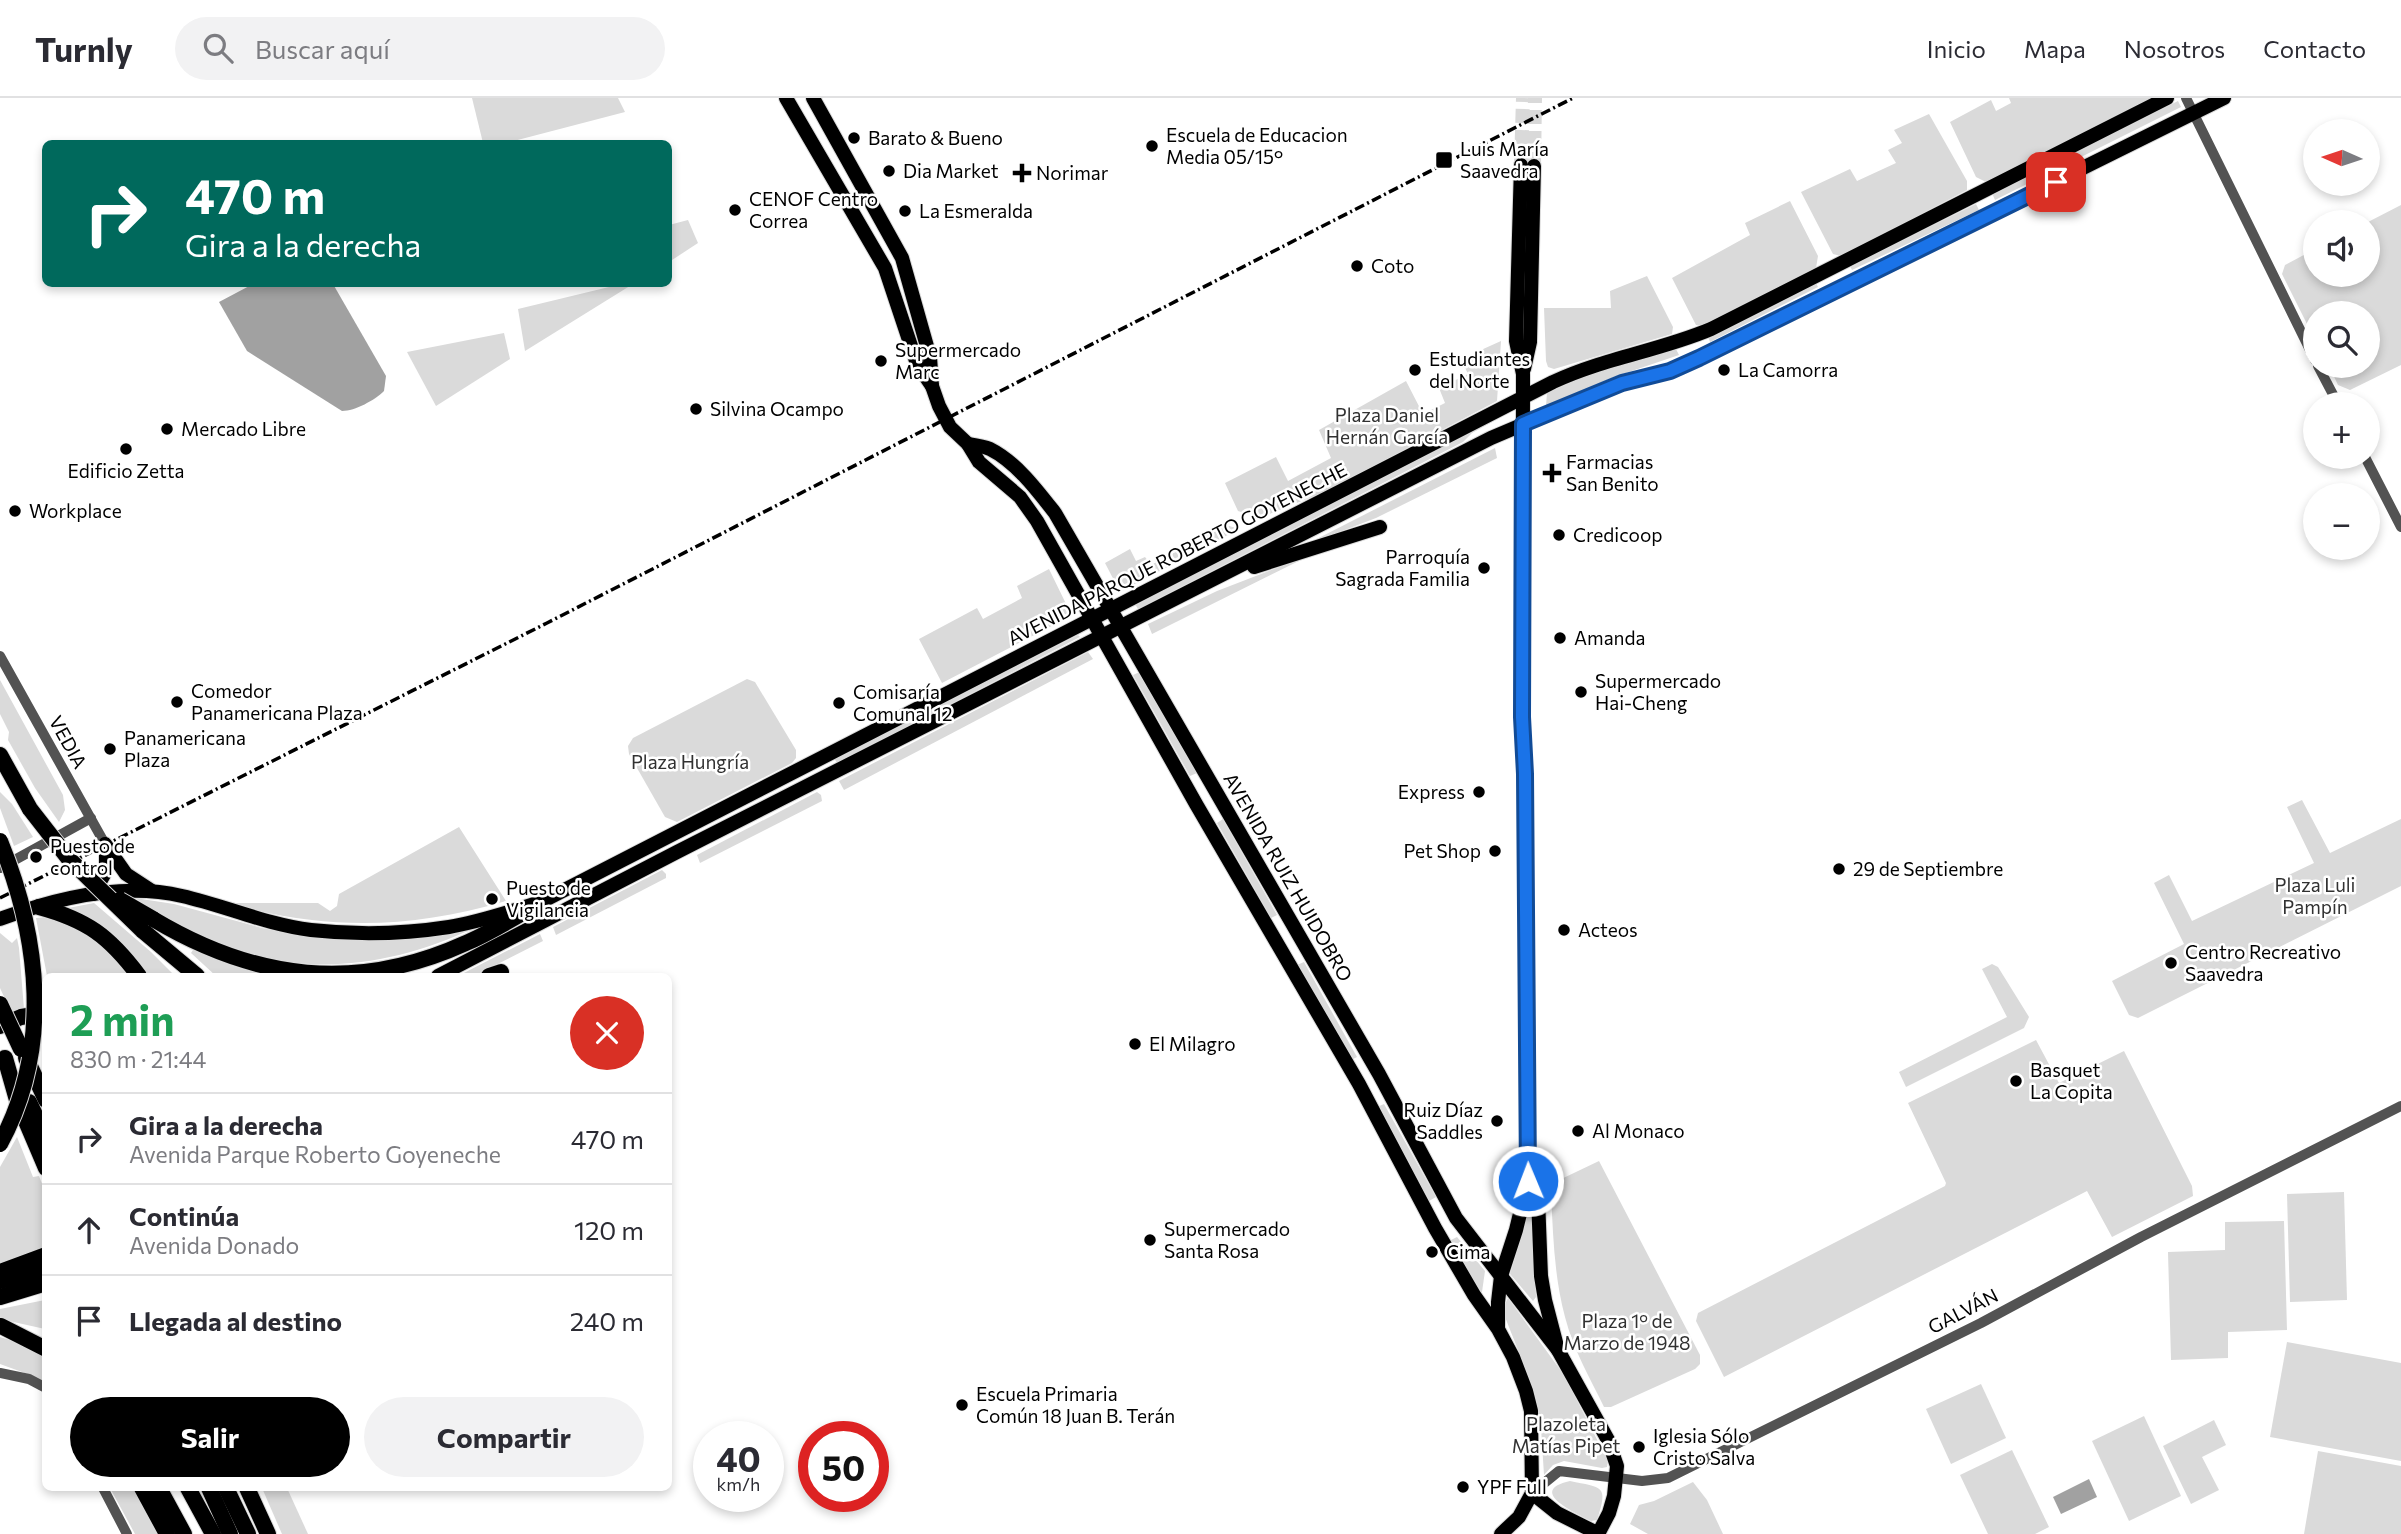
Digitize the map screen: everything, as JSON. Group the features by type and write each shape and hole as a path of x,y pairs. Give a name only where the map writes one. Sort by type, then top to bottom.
{"highway":[{"path":"0,755 30,809 98,892 148,924 200,945 275,970 315,973"},
{"path":"0,841 16,886 27,930 35,984 35,1017 32,1052 25,1085 15,1114 0,1144"},
{"path":"347,973 366,972 432,957 466,943 541,902"},
{"path":"39,907 69,916 93,929 136,973"},
{"path":"148,924 194,973"},
{"path":"0,1004 42,1092"},
{"path":"0,1026 22,1017 42,1014"},
{"path":"3,1054 42,1130"},
{"path":"3,1054 17,1100 42,1159"},
{"path":"0,1272 42,1256"},
{"path":"0,1281 42,1270"},
{"path":"0,1298 42,1284"},
{"path":"0,1298 42,1292"},
{"path":"1,1326 42,1337"},
{"path":"1,1326 42,1347"},
{"path":"144,1491 167,1534"},
{"path":"161,1491 184,1534"},
{"path":"190,1491 213,1534"},
{"path":"210,1491 230,1534"},
{"path":"227,1491 248,1534"},
{"path":"248,1491 268,1534"}],"main road":[{"name":"AVENIDA RUIZ HUIDOBRO","path":"786,98 885,268 917,365 932,386"},
{"name":"AVENIDA RUIZ HUIDOBRO","path":"813,98 902,258 930,357 932,386 950,427 968,444 979,462 1024,502 1037,521 1359,1084 1435,1228 1474,1295 1498,1329 1519,1372 1531,1411 1532,1493"},
{"name":"AVENIDA PARQUE ROBERTO GOYENECHE","path":"0,919 98,892 153,892 182,896 265,921 310,929 360,933 449,927 541,902 1523,397 1590,366 1689,339 1711,329 2167,98"},
{"name":"AVENIDA PARQUE ROBERTO GOYENECHE","path":"444,973 1491,438 1622,383 1670,371 1699,358 2224,98"},
{"path":"1498,1329 1501,1276 1517,1230 1528,1181 1525,774 1522,717 1523,397 1517,341 1527,166"},
{"name":"AVENIDA RUIZ HUIDOBRO","path":"968,444 990,449 1034,486 1055,513 1379,1074 1456,1217 1558,1350"},
{"path":"1213,580 1380,527"},
{"path":"98,892 106,871 105,844"},
{"path":"105,844 126,874 153,892"},
{"path":"1501,1534 1519,1517 1532,1493 1557,1513 1599,1534 1609,1513 1617,1479 1617,1466 1608,1440 1558,1350 1541,1276 1538,1198 1528,1181"}],"street":[{"path":"2186,98 2303,336"},
{"path":"2371,469 2401,527"},
{"name":"VEDIA","path":"0,656 105,844"},
{"path":"0,868 91,818"},
{"name":"GALVÁN","path":"1532,1493 1559,1471 1617,1479 1657,1480 1691,1468 1981,1323 2141,1237 2401,1106"},
{"path":"0,1373 29,1379 42,1386"},
{"path":"105,1491 127,1534"}],"green space":[{"path":"472,98 618,98 625,112 518,140 482,140"},
{"path":"2009,98 2154,98 1986,182 1976,177 1950,122 1991,100 1996,111 2011,103"},
{"path":"2178,101 2181,107 1995,200 1992,193"},
{"path":"1929,114 1967,181 1967,190 1841,256 1833,254 1801,192 1850,169 1857,181 1896,163 1888,150 1902,143 1894,130"},
{"path":"1790,201 1818,256 1816,268 1703,326 1696,325 1672,278 1750,235 1745,223"},
{"path":"1976,204 1979,210 1852,270 1850,266"},
{"path":"2401,205 2401,365 2380,375 2380,301 2303,301 2303,316 2282,274 2285,265 2303,255 2303,287 2380,287 2380,216"},
{"path":"688,220 698,243 672,260 672,224"},
{"path":"1647,276 1673,327 1672,334 1554,369 1548,367 1544,308 1611,308 1610,291"},
{"path":"1816,283 1818,287 1710,342 1708,336"},
{"path":"609,287 628,287 525,351 518,309"},
{"path":"504,333 510,359 436,406 407,352"},
{"name":"Plaza Daniel Hernán García","path":"1501,341 1497,401 1324,492 1262,517 1238,511 1225,483 1276,457 1288,481 1331,458 1319,430 1406,381 1423,414 1445,403 1439,388 1468,374 1461,359"},
{"path":"1676,349 1679,355 1614,377 1546,406 1547,393 1606,367"},
{"path":"2335,378 2374,378 2350,390 2338,385"},
{"path":"1492,420 1463,442 1138,609 1135,604"},
{"path":"1495,448 1497,458 1376,518 1303,546"},
{"path":"1226,525 1239,529 1122,591 1105,563 1130,549 1136,561 1145,557 1151,565"},
{"path":"1313,554 1152,634 1148,624 1217,591"},
{"path":"1049,569 1070,612 1069,617 942,683 919,639 977,608 983,619 1022,598 1017,586"},
{"path":"1078,635 1080,637 837,763 834,758"},
{"path":"1088,652 1093,659 844,790 839,781"},
{"path":"1142,671 1197,773 1190,776 1133,675"},
{"name":"Plaza Hungría","path":"747,679 755,682 796,750 796,758 792,763 677,822 665,817 629,754 628,746 633,738"},
{"path":"0,680 63,795 65,810 59,822 35,788 8,740 9,732 0,714"},
{"path":"0,792 12,804 33,837 14,846 0,808"},
{"path":"817,792 822,801 700,863 697,855"},
{"name":"Plaza Luli Pampín","path":"2302,800 2330,853 2401,819 2401,886 2138,1018 2129,1015 2112,981 2184,944 2154,883 2169,875 2192,921 2314,863 2287,807"},
{"path":"1223,819 1277,915 1271,918 1217,823"},
{"path":"459,827 506,901 434,917 366,923 298,918 226,903 318,903 330,911 337,906 339,894"},
{"path":"662,870 666,878 556,935 553,927"},
{"path":"135,898 174,904 292,934 474,928 440,942 370,961 300,963 265,959 230,949 187,931"},
{"path":"94,903 172,973 144,973 111,937 68,908"},
{"path":"36,918 59,920 83,931 128,973 46,973"},
{"path":"0,933 12,943 17,938 19,948 24,1009 11,1012 0,988"},
{"path":"540,934 543,941 480,973 464,973"},
{"path":"193,950 243,969 263,973 213,973 191,953"},
{"path":"1304,962 1357,1057 1351,1060 1297,965"},
{"path":"1992,964 1998,967 2029,1017 2024,1028 1906,1087 1899,1072 2007,1017 1982,969"},
{"path":"2036,1040 2059,1083 2124,1051 2192,1186 2193,1196 2112,1237 2087,1191 1724,1377 1696,1321 1698,1313 1945,1186 1946,1183 1908,1103"},
{"path":"1384,1104 1436,1197 1429,1201 1377,1107"},
{"path":"17,1137 33,1177 39,1176 42,1184 42,1248 0,1265 0,1167"},
{"name":"Plaza 1º de Marzo de 1948","path":"1599,1161 1700,1355 1700,1364 1695,1369 1611,1407 1604,1407 1568,1329 1558,1286 1552,1223 1551,1192 1555,1182"},
{"path":"2344,1192 2347,1300 2290,1302 2287,1194"},
{"path":"1532,1201 1536,1297 1533,1301 1510,1274"},
{"path":"2284,1221 2287,1330 2228,1332 2228,1358 2171,1360 2168,1252 2225,1250 2225,1222"},
{"path":"1457,1237 1485,1271 1482,1292 1478,1293 1449,1241"},
{"name":"Plazoleta Matías Pipet","path":"1508,1298 1564,1375 1608,1461 1607,1467 1564,1461 1553,1465 1544,1475 1541,1428 1531,1383 1505,1317"},
{"path":"42,1301 42,1328 0,1319 0,1309"},
{"path":"0,1337 30,1346 42,1353 42,1382 33,1376 0,1364"},
{"path":"2287,1342 2401,1363 2401,1461 2270,1437"},
{"path":"1981,1384 2006,1438 1951,1464 1926,1409"},
{"path":"2144,1416 2181,1496 2129,1521 2092,1441"},
{"path":"2214,1420 2226,1445 2202,1457 2219,1490 2191,1504 2163,1446"},
{"path":"2012,1450 2049,1527 2035,1534 1988,1534 1960,1475"},
{"path":"2318,1451 2401,1466 2401,1534 2304,1534"},
{"path":"1570,1481 1600,1490 1602,1500 1597,1520 1591,1521 1576,1513 1553,1496 1552,1490 1557,1485"},
{"path":"1693,1482 1707,1500 1723,1534 1648,1534 1630,1524 1639,1505 1654,1501"},
{"path":"112,1491 140,1491 164,1534 135,1534"},
{"path":"263,1491 288,1491 308,1534 282,1534"}],"shaded area":[{"path":"247,287 335,287 386,376 384,391 364,404 342,411 247,351 219,302"},
{"path":"2089,1479 2097,1497 2061,1514 2053,1497"}],"tunnel":[{"path":"1521,165 1523,98"},
{"path":"1534,166 1535,98"}],"railway":[{"path":"0,898 547,623 1573,98"}],"place":[{"name":"Barato & Bueno","path":"854,138"},
{"name":"Escuela de Educacion Media 05/15°","path":"1152,146"},
{"name":"Luis María Saavedra","path":"1444,160"},
{"name":"Dia Market","path":"889,171"},
{"name":"Norimar","path":"1022,173"},
{"name":"CENOF Centro Correa","path":"735,210"},
{"name":"La Esmeralda","path":"905,211"},
{"name":"Coto","path":"1357,266"},
{"name":"Supermercado Marc","path":"881,361"},
{"name":"Estudiantes del Norte","path":"1415,370"},
{"name":"La Camorra","path":"1724,370"},
{"name":"Silvina Ocampo","path":"696,409"},
{"name":"Mercado Libre","path":"167,429"},
{"name":"Edificio Zetta","path":"126,449"},
{"name":"Farmacias San Benito","path":"1552,473"},
{"name":"Workplace","path":"15,511"},
{"name":"Credicoop","path":"1559,535"},
{"name":"Parroquía Sagrada Familia","path":"1484,568"},
{"name":"Amanda","path":"1560,638"},
{"name":"Supermercado Hai-Cheng","path":"1581,692"},
{"name":"Comedor Panamericana Plaza","path":"177,702"},
{"name":"Comisaría Comunal 12","path":"839,703"},
{"name":"Panamericana Plaza","path":"110,749"},
{"name":"Express","path":"1479,792"},
{"name":"Pet Shop","path":"1495,851"},
{"name":"Puesto de control","path":"36,857"},
{"name":"29 de Septiembre","path":"1839,869"},
{"name":"Puesto de Vigilancia","path":"492,899"},
{"name":"Acteos","path":"1564,930"},
{"name":"Centro Recreativo Saavedra","path":"2171,963"},
{"name":"El Milagro","path":"1135,1044"},
{"name":"Basquet La Copita","path":"2016,1081"},
{"name":"Ruiz Díaz Saddles","path":"1497,1121"},
{"name":"Al Monaco","path":"1578,1131"},
{"name":"Supermercado Santa Rosa","path":"1150,1240"},
{"name":"Cima","path":"1432,1252"},
{"name":"Escuela Primaria Común 18 Juan B. Terán","path":"962,1405"},
{"name":"Iglesia Sólo Cristo Salva","path":"1639,1447"},
{"name":"YPF Full","path":"1463,1487"}],"route":[{"path":"1528,1181 1525,774 1522,717 1523,424 1622,383 1670,371 1699,358 2056,182"}]}
